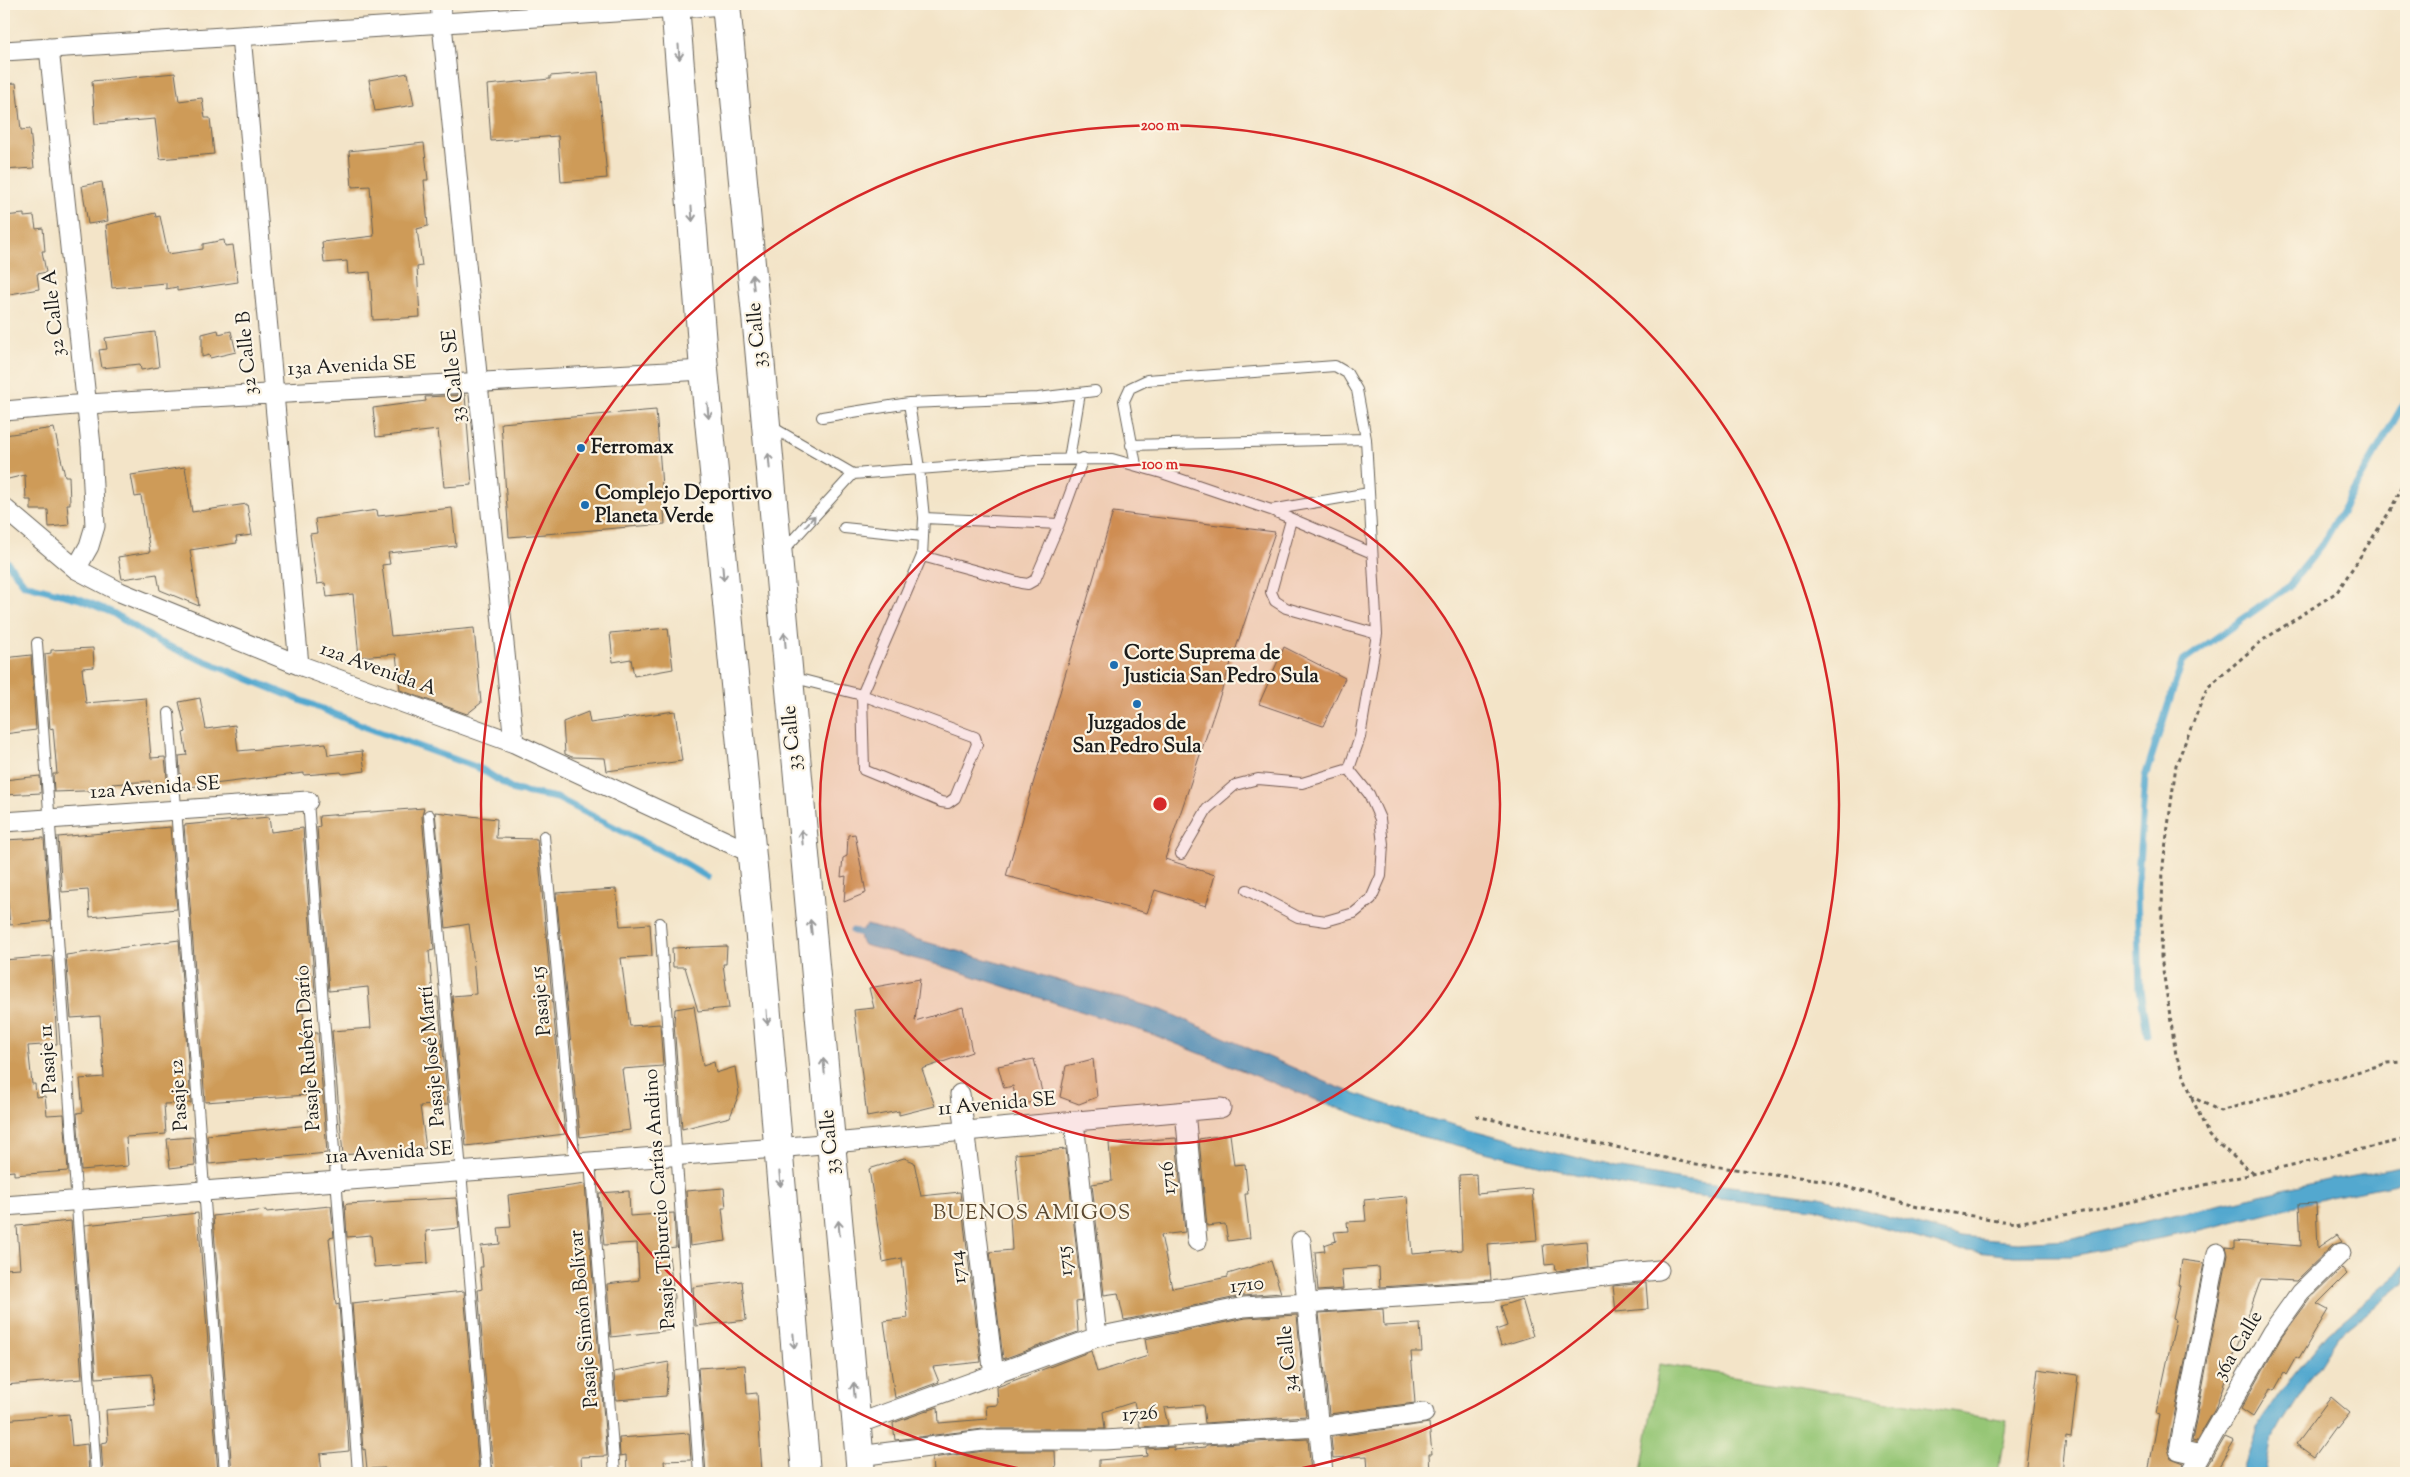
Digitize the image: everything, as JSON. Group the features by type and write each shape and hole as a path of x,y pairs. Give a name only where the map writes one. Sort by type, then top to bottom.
{"main road":[{"name":"33 Calle","path":"726,4 860,1465"},
{"path":"676,6 704,370 763,968 806,1473"}],"street":[{"name":"33 Calle SE","path":"440,4 514,743"},
{"path":"4,51 442,24 676,6 726,4"},
{"name":"32 Calle B","path":"241,36 299,665"},
{"name":"32 Calle A","path":"49,48 87,404 95,526 89,546 76,569"},
{"name":"13a Avenida SE","path":"4,411 87,404 704,370"},
{"name":"12a Avenida A","path":"4,508 76,569 120,592 299,665 514,743 751,853"},
{"name":"12a Avenida SE","path":"4,822 308,801"},
{"name":"1714","path":"960,1094 966,1130 994,1376"},
{"name":"11 Avenida SE","path":"777,1148 1221,1108"},
{"name":"1716","path":"1185,1111 1197,1241"},
{"name":"1715","path":"1074,1121 1097,1337"},
{"name":"11a Avenida SE","path":"4,1206 777,1148"},
{"name":"34 Calle","path":"1301,1241 1323,1473"},
{"path":"2202,1455 2179,1450 2217,1253"},
{"name":"36a Calle","path":"2191,1473 2272,1332 2300,1293 2341,1253"},
{"name":"1710","path":"857,1424 994,1376 1097,1337 1244,1307 1492,1291 1660,1270"},
{"name":"1726","path":"860,1465 983,1440 1105,1440 1318,1427 1424,1413"}],"lane":[{"path":"1136,465 1124,402 1130,388 1147,380 1335,366 1347,374 1357,390 1366,439 1377,634 1360,737 1349,769"},
{"path":"822,417 909,403 1038,398 1095,391"},
{"path":"1069,459 1080,393"},
{"path":"788,676 862,695 975,737 977,744 955,798 948,803 941,802 864,770 862,695 922,556 924,518 919,468 909,403"},
{"path":"766,424 853,474 1083,458 1112,459 1136,465 1271,510 1372,553"},
{"path":"1131,445 1366,439"},
{"path":"922,556 1028,584 1035,580 1083,458"},
{"path":"778,557 853,474"},
{"path":"1271,510 1369,492"},
{"path":"924,518 1058,524"},
{"path":"1291,520 1271,592 1275,601 1286,608 1377,634"},
{"path":"844,528 923,536"},
{"name":"Pasaje 11","path":"36,643 96,1473"},
{"name":"Pasaje 12","path":"169,713 225,1473"},
{"path":"1181,854 1207,809 1235,785 1258,779 1302,783 1349,769"},
{"path":"1247,890 1298,917 1326,921 1354,913 1370,898 1381,876 1383,844 1380,819 1369,794 1349,769"},
{"name":"Pasaje Rubén Darío","path":"308,801 358,1473"},
{"name":"Pasaje José Martí","path":"429,815 462,1172 486,1473"},
{"name":"Pasaje 15","path":"544,836 582,1162"},
{"name":"Pasaje Tiburcio Carías Andino","path":"660,923 699,1473"},
{"name":"Pasaje Simón Bolívar","path":"582,1162 615,1473"}],"path":[{"path":"2254,1174 2209,1136 2176,1055 2161,958 2163,865 2176,765 2207,688 2263,640 2337,592 2390,511 2406,479"},
{"path":"2192,1097 2220,1111 2388,1063 2406,1062"},
{"path":"1476,1116 1688,1163 1822,1180 1918,1207 2016,1223 2095,1210 2406,1138"}],"green space":[{"path":"1659,1364 2007,1420 1998,1473 1641,1473"}],"water":[{"path":"867,925 1162,1010 1337,1087 1420,1116 1616,1168 1682,1180 1820,1197 1960,1237 2017,1242 2068,1239 2327,1180 2406,1165 2406,1182 2330,1197 2201,1230 2072,1256 2014,1256 1958,1250 1814,1208 1679,1194 1616,1184 1411,1134 1311,1098 1154,1035 942,966 864,945 860,940 859,932"},
{"path":"2406,1262 2406,1282 2337,1337 2272,1439 2265,1473 2242,1473 2257,1427 2293,1375 2328,1333 2397,1274"}],"building":[{"path":"598,72 607,178 561,182 558,136 491,141 487,85 550,79 550,76"},
{"path":"175,73 179,101 202,98 205,118 210,118 214,154 160,159 155,119 95,124 92,81"},
{"path":"408,73 414,105 375,111 369,80"},
{"path":"16,83 21,130 30,129 34,168 4,170 4,84"},
{"path":"424,143 428,180 424,180 428,226 417,229 422,266 417,267 420,317 373,320 370,272 348,274 347,261 324,263 322,242 374,236 370,186 352,187 349,151"},
{"path":"102,182 108,221 88,224 82,186"},
{"path":"155,213 156,217 160,216 168,254 203,249 203,244 224,240 225,246 233,245 238,282 177,291 177,287 166,289 166,283 112,288 106,225"},
{"path":"24,214 24,217 34,216 36,229 43,228 45,251 42,251 46,272 37,274 39,289 4,295 4,216"},
{"path":"218,330 219,334 231,331 236,352 210,358 209,355 202,357 202,334"},
{"path":"155,332 159,367 141,370 140,364 102,368 99,350 107,349 105,338"},
{"path":"465,395 472,485 444,487 438,430 376,437 373,408 426,401 425,397"},
{"path":"656,410 665,524 509,537 501,423"},
{"path":"54,428 65,476 69,476 70,504 67,504 69,525 49,527 48,510 31,510 31,500 26,500 25,475 4,480 4,435"},
{"path":"185,467 192,512 247,504 252,535 236,537 237,543 190,550 199,606 160,590 157,574 122,579 118,557 150,552 141,496 135,497 131,475"},
{"path":"452,508 456,546 388,553 390,564 382,565 391,636 474,628 481,703 467,714 400,690 396,654 359,657 353,594 327,597 325,583 317,584 310,534 317,533 315,519 377,510 378,516"},
{"name":"Juzgados de San Pedro Sula","path":"1113,512 1275,532 1165,859 1215,875 1206,906 1155,890 1147,913 1006,876"},
{"path":"668,628 673,669 634,676 631,659 613,662 610,633"},
{"path":"1284,647 1345,678 1323,726 1259,704"},
{"path":"93,648 94,667 82,668 86,703 146,698 151,758 165,757 168,789 151,791 150,781 112,784 112,790 54,792 53,774 57,774 53,728 50,729 45,654 51,653 51,650"},
{"path":"31,655 36,730 4,734 4,658"},
{"path":"200,698 206,729 235,725 238,751 326,743 328,755 362,751 365,771 342,774 341,772 304,775 304,773 181,788 179,756 187,755 183,733 186,732 179,702"},
{"path":"675,711 682,761 607,771 605,758 572,757 565,754 563,722 588,712 590,723"},
{"path":"40,776 41,793 4,795 4,780"},
{"path":"424,808 422,816 434,950 429,951 433,997 438,997 448,1104 420,1106 426,1148 397,1153 397,1150 343,1155 332,1031 371,1028 368,987 329,991 317,827 320,826 319,816"},
{"path":"435,812 497,819 496,838 537,839 565,1134 466,1146 452,996 476,994 473,956 469,924 446,928"},
{"path":"269,817 271,832 303,828 315,992 301,994 305,1033 318,1033 327,1153 209,1164 207,1135 310,1125 308,1095 205,1102 184,825"},
{"path":"170,827 177,909 90,917 88,890 62,892 58,837"},
{"path":"855,834 866,893 844,902 846,876 841,877 843,858 847,856 848,835"},
{"path":"44,838 50,921 10,925 4,865 4,840"},
{"path":"616,889 620,926 650,924 652,956 621,958 630,1026 660,1024 663,1066 622,1069 630,1130 580,1137 556,893"},
{"path":"179,940 191,1103 164,1104 166,1134 126,1137 128,1166 81,1170 77,1113 83,1112 80,1079 104,1077 100,1016 71,1018 66,955"},
{"path":"727,946 726,964 723,964 729,1008 698,1011 685,967 673,967 672,948"},
{"path":"52,956 57,1044 28,1046 32,1084 35,1084 36,1097 45,1096 47,1115 64,1114 68,1171 14,1175 14,1171 4,1172 4,960"},
{"path":"920,979 915,1021 963,1007 972,1052 922,1069 935,1106 899,1115 899,1111 867,1117 854,1010 874,1008 869,988"},
{"path":"694,1006 703,1066 714,1062 716,1073 735,1067 739,1094 730,1117 682,1129 674,1023 675,1009"},
{"path":"1034,1059 1044,1100 1017,1105 1013,1086 1004,1088 998,1066"},
{"path":"1093,1059 1097,1097 1079,1104 1060,1097 1066,1066"},
{"path":"1230,1134 1234,1165 1245,1164 1248,1194 1245,1194 1250,1238 1228,1241 1225,1224 1207,1226 1199,1139"},
{"path":"193,1137 195,1165 170,1168 167,1139"},
{"path":"1176,1138 1185,1232 1161,1235 1172,1288 1228,1277 1228,1274 1271,1261 1281,1293 1242,1296 1124,1320 1118,1293 1104,1295 1092,1184 1112,1181 1109,1143"},
{"path":"1066,1149 1082,1301 1076,1302 1078,1332 1003,1359 990,1252 1012,1250 1010,1217 1021,1215 1015,1154"},
{"path":"904,1158 914,1162 921,1196 960,1192 981,1362 933,1367 939,1382 895,1398 884,1321 908,1318 902,1258 883,1262 869,1169"},
{"path":"1476,1174 1477,1194 1532,1189 1537,1240 1488,1244 1491,1280 1380,1287 1379,1267 1341,1270 1343,1289 1318,1291 1315,1252 1325,1251 1324,1245 1336,1241 1334,1232 1348,1231 1347,1222 1366,1221 1364,1200 1407,1196 1412,1254 1462,1250 1459,1175"},
{"path":"585,1184 607,1456 581,1457 582,1473 552,1473 552,1468 493,1471 478,1290 482,1289 480,1267 483,1267 481,1246 500,1244 498,1228 511,1227 508,1195"},
{"path":"724,1188 726,1208 722,1208 726,1241 690,1246 686,1191"},
{"path":"629,1191 630,1216 674,1213 676,1247 668,1248 674,1297 671,1330 611,1337 607,1284 639,1280 637,1243 604,1245 599,1193"},
{"path":"456,1198 459,1228 426,1231 428,1263 374,1267 371,1235 347,1237 345,1205"},
{"path":"2316,1203 2318,1248 2337,1235 2342,1242 2333,1245 2296,1281 2261,1279 2215,1409 2196,1442 2192,1441 2228,1255 2226,1247 2235,1248 2235,1241 2301,1246 2299,1204"},
{"path":"331,1206 334,1237 329,1238 336,1305 339,1304 349,1451 320,1454 322,1473 232,1473 213,1216 266,1210 266,1212"},
{"path":"198,1213 218,1473 103,1473 101,1443 107,1442 108,1439 106,1410 154,1406 151,1374 96,1378 85,1225"},
{"path":"71,1221 82,1379 4,1385 4,1269 20,1268 17,1226"},
{"path":"1587,1241 1589,1267 1556,1271 1555,1264 1545,1265 1543,1245"},
{"path":"2182,1260 2204,1263 2168,1448 2171,1458 2184,1463 2180,1473 2148,1473 2159,1415 2156,1414 2176,1320 2173,1319 2180,1286 2178,1285"},
{"path":"2342,1268 2347,1274 2317,1304 2328,1310 2299,1359 2296,1357 2274,1391 2270,1389 2253,1417 2241,1409 2281,1338 2309,1300"},
{"path":"742,1281 746,1320 696,1326 693,1287"},
{"path":"1646,1283 1648,1309 1616,1312 1613,1286"},
{"path":"464,1291 479,1472 386,1473 385,1468 367,1469 365,1449 363,1450 352,1303"},
{"path":"1522,1299 1533,1336 1501,1346 1496,1330 1507,1326 1501,1306"},
{"path":"1383,1309 1384,1326 1420,1324 1422,1352 1411,1352 1415,1403 1329,1414 1319,1313"},
{"path":"1297,1315 1306,1416 1205,1423 1203,1405 1164,1408 1168,1425 1140,1427 1134,1402 1103,1412 1105,1429 983,1429 895,1440 893,1423 938,1407 939,1423 987,1419 986,1406 998,1405 997,1387 1091,1351 1097,1372 1148,1356 1145,1339 1246,1318"},
{"path":"669,1362 666,1396 616,1400 614,1372"},
{"path":"745,1365 747,1394 757,1393 762,1473 706,1473 698,1368"},
{"path":"2038,1369 2078,1375 2071,1438 2066,1437 2062,1473 2025,1473"},
{"path":"2331,1397 2350,1413 2337,1429 2335,1428 2314,1457 2296,1444"},
{"path":"69,1414 72,1446 87,1444 89,1473 4,1473 4,1420"},
{"path":"1429,1423 1432,1454 1429,1454 1430,1473 1368,1473 1367,1456 1333,1458 1331,1437"},
{"path":"689,1433 691,1460 664,1461 665,1473 627,1473 626,1455 620,1456 619,1438"},
{"path":"2225,1437 2234,1441 2215,1473 2204,1473"},
{"path":"1308,1439 1311,1473 1099,1473 1099,1460 1147,1456 1146,1449 1174,1447 1174,1450 1206,1447 1206,1445"},
{"path":"984,1451 1055,1451 1056,1473 933,1473 932,1458"}],"waterway":[{"path":"2147,1034 2140,989 2137,891 2145,777 2182,662 2288,587 2322,545 2406,400"},
{"path":"4,558 24,584 80,599 113,613 158,642 371,729 481,769 514,790 557,798 681,861 708,877"},
{"path":"853,931 867,935"}],"place":[{"name":"Ferromax","path":"581,448"},
{"name":"Complejo Deportivo Planeta Verde","path":"585,505"},
{"name":"Corte Suprema de Justicia San Pedro Sula","path":"1114,665"},
{"name":"Juzgados de San Pedro Sula","path":"1137,704"}],"district":[{"name":"BUENOS AMIGOS","path":"1032,1214"}]}
